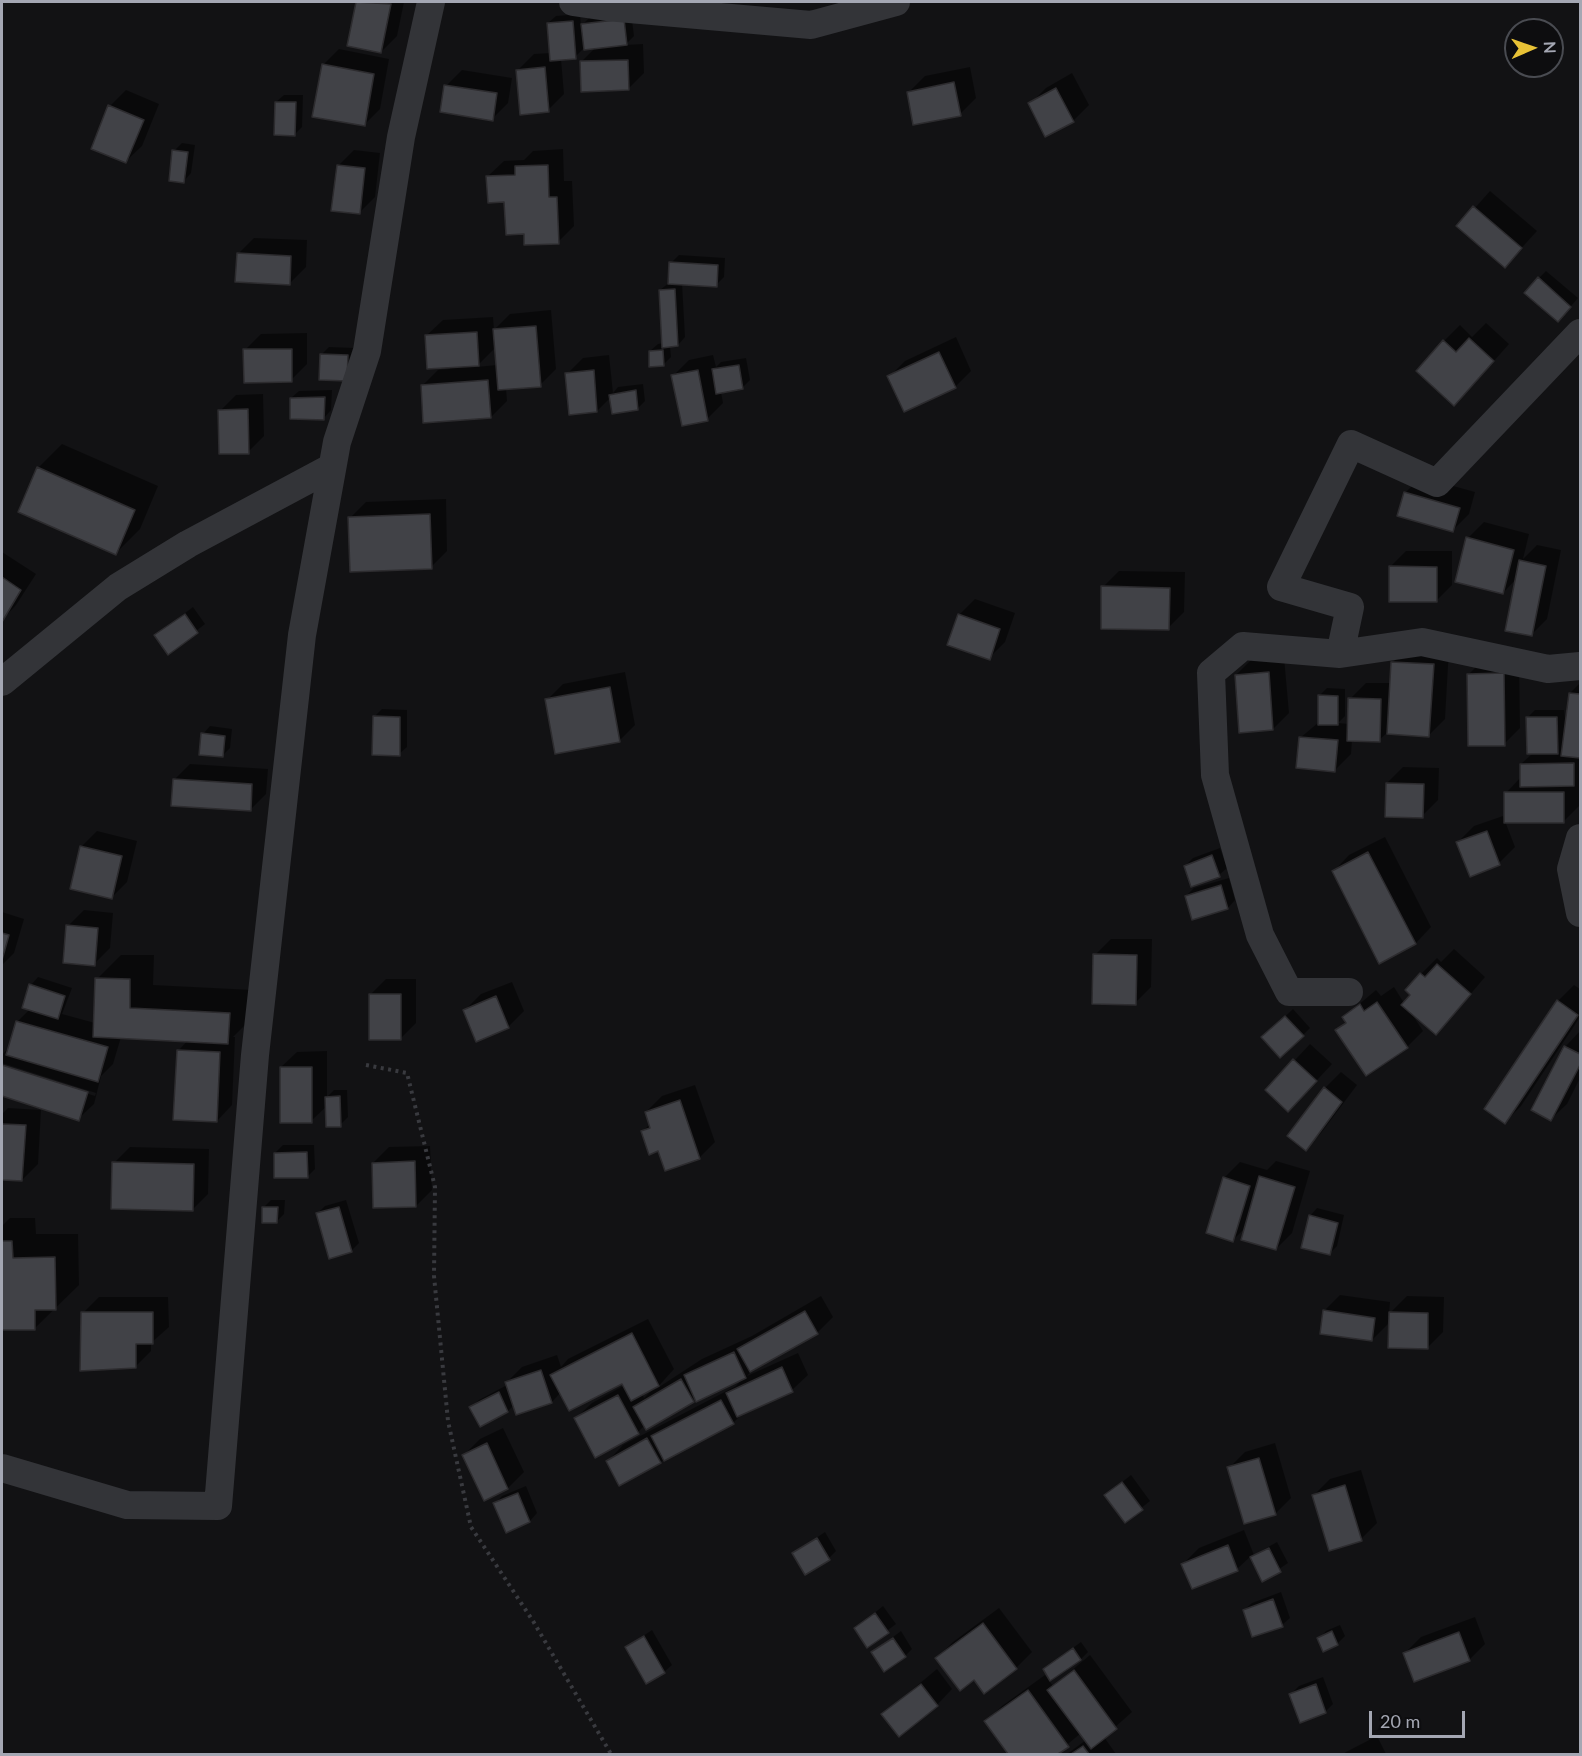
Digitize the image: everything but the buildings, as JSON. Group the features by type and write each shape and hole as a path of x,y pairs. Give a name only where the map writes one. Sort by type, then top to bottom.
{"street":[{"path":"2,1468 128,1505 218,1506 245,1154 277,845 302,635 337,442 367,351 401,137 431,2"},
{"path":"573,2 811,25 896,2"},
{"path":"1340,654 1350,607 1281,586 1351,444 1437,483 1581,333"},
{"path":"2,682 118,587 188,544 332,467"},
{"path":"1349,992 1289,992 1260,935 1215,775 1211,673 1243,646 1340,654 1422,642 1548,669 1581,666"},
{"path":"1581,838 1571,869 1581,913"}],"path":[{"path":"366,1065 407,1073 435,1187 434,1276 448,1422 471,1527 533,1621 611,1755"}]}
